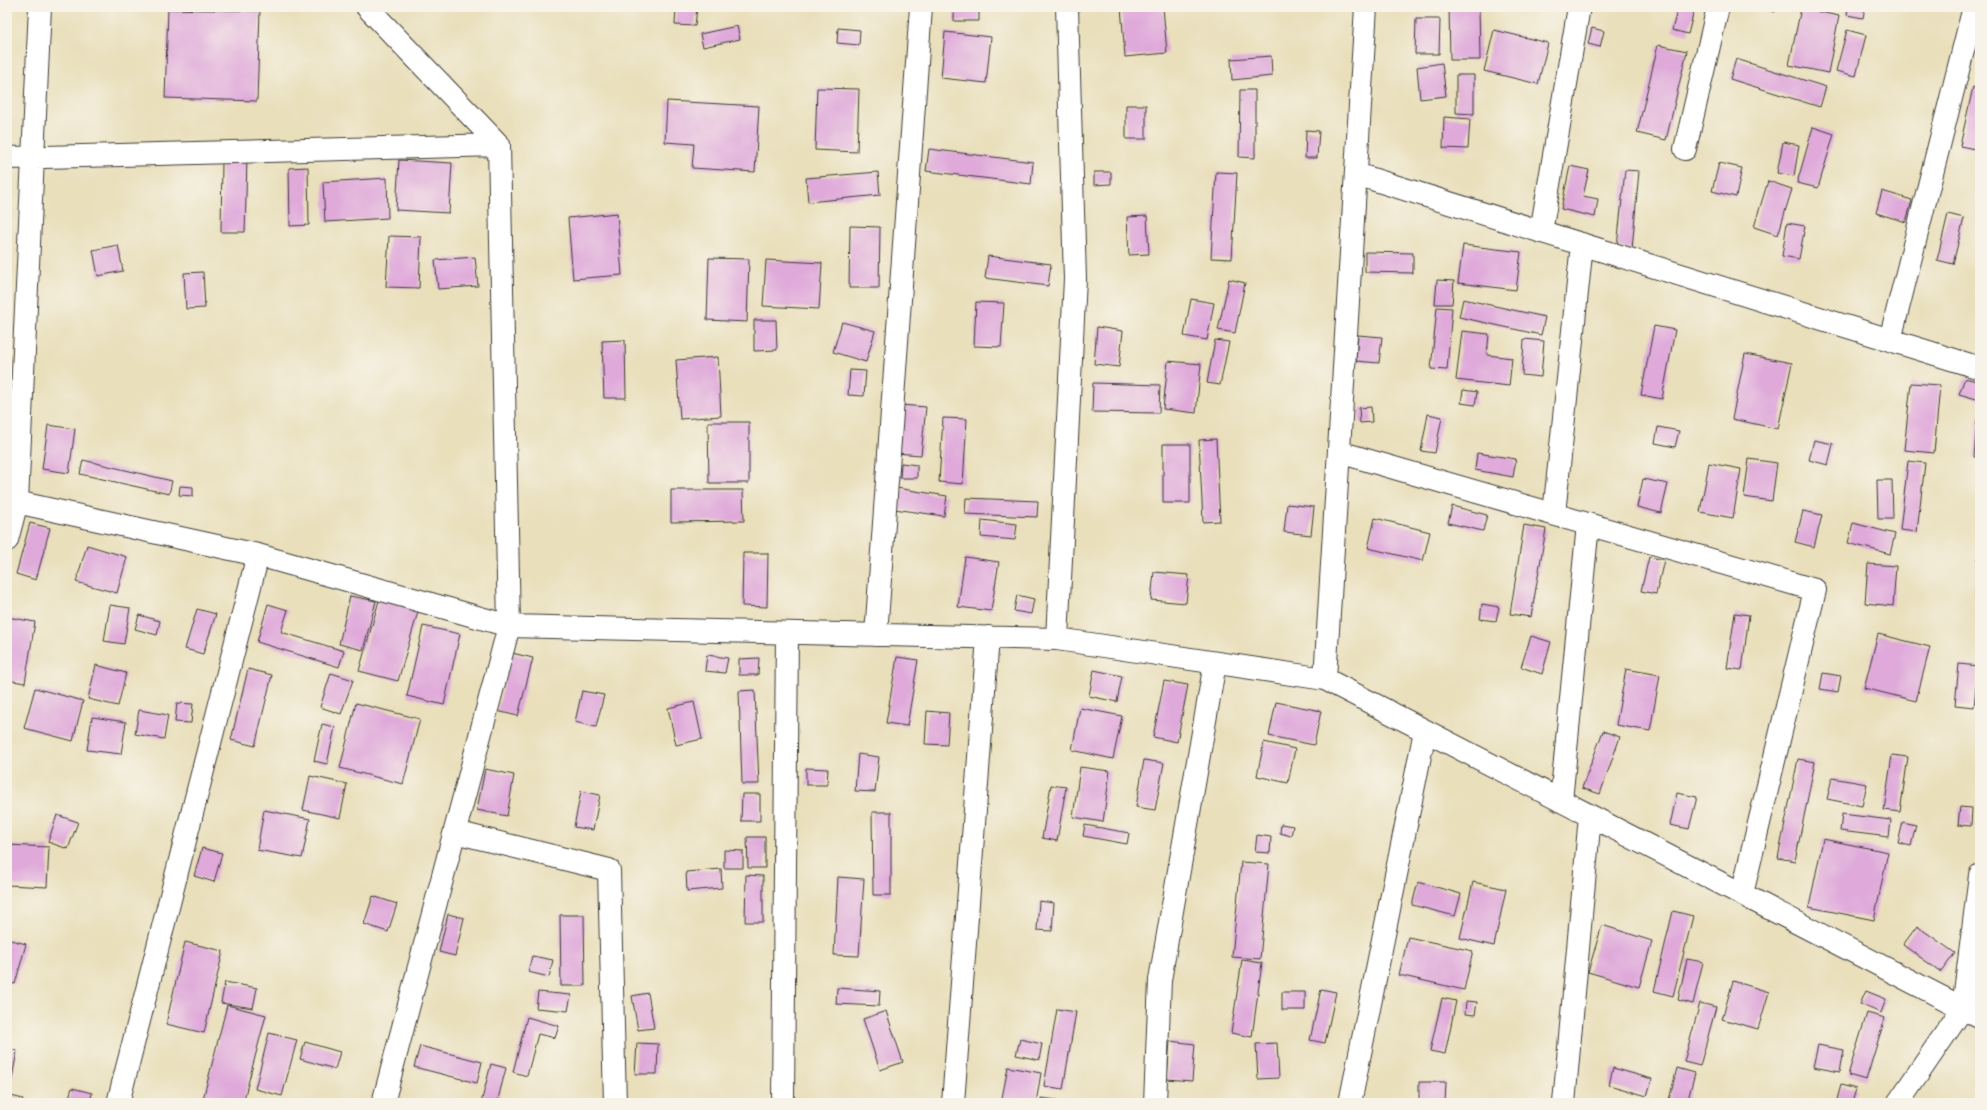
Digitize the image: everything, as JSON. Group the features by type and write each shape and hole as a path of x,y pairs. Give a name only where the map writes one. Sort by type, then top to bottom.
{"street":[{"path":"7,540 12,501 34,157 40,7"},
{"path":"367,7 499,145 510,626 383,1103"},
{"path":"876,635 921,7"},
{"path":"1057,639 1075,279 1067,7"},
{"path":"1325,679 1366,7"},
{"path":"1541,232 1579,7"},
{"path":"1686,149 1718,7"},
{"path":"1890,340 1973,39 1974,7"},
{"path":"7,158 499,145"},
{"path":"1356,174 1980,368"},
{"path":"1554,514 1582,244"},
{"path":"1339,452 1815,590 1742,894"},
{"path":"12,501 258,555 510,626 1057,639 1325,679 1972,1012"},
{"path":"1561,801 1588,524"},
{"path":"118,1103 258,555"},
{"path":"783,1103 787,633"},
{"path":"953,1103 988,637"},
{"path":"1154,1103 1160,980 1215,663"},
{"path":"1350,1103 1425,731"},
{"path":"1564,1103 1590,816"},
{"path":"455,832 609,870 614,1103"},
{"path":"1898,1103 1972,1012 1980,874"}],"building":[{"path":"676,7 697,7 695,26 675,25"},
{"path":"954,7 979,7 979,21 954,21"},
{"path":"1121,7 1163,7 1167,53 1125,57"},
{"path":"1449,7 1479,7 1480,60 1450,60"},
{"path":"1678,7 1695,7 1688,34 1672,30"},
{"path":"1754,7 1776,7 1775,12"},
{"path":"1848,7 1865,7 1863,18 1847,15"},
{"path":"1801,8 1839,16 1828,73 1789,65"},
{"path":"168,9 260,11 257,101 165,98"},
{"path":"1416,19 1440,19 1439,54 1415,54"},
{"path":"737,26 740,39 703,47 700,34"},
{"path":"838,28 860,30 859,45 837,43"},
{"path":"1592,28 1604,31 1600,47 1588,44"},
{"path":"1494,30 1548,43 1538,84 1484,71"},
{"path":"1847,30 1866,35 1856,76 1836,71"},
{"path":"945,32 991,37 986,83 941,78"},
{"path":"1658,45 1687,51 1666,140 1637,133"},
{"path":"1271,56 1272,76 1232,80 1231,59"},
{"path":"1736,59 1826,87 1820,107 1730,79"},
{"path":"1442,63 1446,96 1420,99 1417,67"},
{"path":"1456,75 1474,75 1474,114 1456,113"},
{"path":"1973,87 1980,89 1980,150 1960,146"},
{"path":"817,88 859,89 857,152 815,150"},
{"path":"1240,90 1255,90 1255,158 1239,157"},
{"path":"667,101 759,106 755,172 692,168 694,144 665,142"},
{"path":"1126,105 1146,105 1146,139 1126,139"},
{"path":"1444,117 1470,119 1468,149 1443,148"},
{"path":"1813,127 1834,134 1818,188 1797,183"},
{"path":"1306,130 1319,131 1317,158 1305,158"},
{"path":"1783,142 1799,145 1794,176 1777,173"},
{"path":"929,149 1033,162 1031,184 926,171"},
{"path":"222,159 247,159 245,232 221,232"},
{"path":"399,160 452,163 449,213 396,210"},
{"path":"1719,163 1742,168 1736,197 1712,191"},
{"path":"1570,166 1589,170 1583,196 1598,199 1595,217 1561,209"},
{"path":"308,167 309,225 290,226 289,168"},
{"path":"1625,170 1639,171 1632,249 1617,247"},
{"path":"878,172 880,195 808,202 806,178"},
{"path":"1094,172 1111,172 1111,184 1094,185"},
{"path":"1216,172 1237,173 1232,259 1211,258"},
{"path":"387,178 388,218 325,222 323,182"},
{"path":"1768,181 1792,189 1778,235 1754,227"},
{"path":"1882,191 1912,200 1906,222 1876,213"},
{"path":"617,213 622,275 573,279 568,218"},
{"path":"1948,214 1964,218 1953,264 1937,260"},
{"path":"1147,216 1149,254 1129,255 1127,217"},
{"path":"1787,223 1805,226 1799,259 1782,256"},
{"path":"850,226 880,227 879,288 849,288"},
{"path":"389,236 421,237 419,288 386,287"},
{"path":"118,245 123,271 98,276 93,250"},
{"path":"1463,245 1521,252 1516,290 1458,283"},
{"path":"1365,252 1413,253 1413,273 1365,272"},
{"path":"988,256 1051,264 1048,286 985,278"},
{"path":"475,257 478,286 438,289 435,260"},
{"path":"709,258 749,259 747,322 707,320"},
{"path":"766,260 822,263 819,309 763,306"},
{"path":"203,272 205,308 186,309 184,273"},
{"path":"1229,279 1245,283 1235,333 1218,330"},
{"path":"1437,280 1454,281 1452,304 1435,304"},
{"path":"1191,299 1214,303 1207,340 1184,336"},
{"path":"1463,299 1545,317 1541,335 1459,317"},
{"path":"976,302 1004,303 1001,347 974,346"},
{"path":"1437,307 1452,308 1447,370 1431,369"},
{"path":"754,320 776,320 777,350 754,351"},
{"path":"842,322 875,331 866,362 833,352"},
{"path":"1654,326 1675,330 1662,399 1641,395"},
{"path":"1097,327 1123,331 1119,367 1094,364"},
{"path":"1462,331 1489,334 1487,355 1512,358 1509,386 1456,380"},
{"path":"1358,335 1382,337 1379,363 1356,361"},
{"path":"1524,339 1544,341 1541,377 1522,375"},
{"path":"625,340 626,398 604,398 602,341"},
{"path":"1215,340 1229,342 1220,385 1207,383"},
{"path":"1745,354 1792,363 1778,429 1732,419"},
{"path":"718,357 721,416 680,419 676,360"},
{"path":"1168,361 1201,364 1196,413 1163,409"},
{"path":"850,370 866,371 864,396 848,395"},
{"path":"1965,378 1980,382 1980,400 1959,394"},
{"path":"1093,383 1160,385 1159,413 1092,412"},
{"path":"1911,383 1940,385 1934,453 1904,450"},
{"path":"1463,390 1477,392 1475,405 1461,403"},
{"path":"900,405 926,407 921,455 895,453"},
{"path":"1371,407 1372,422 1360,423 1359,408"},
{"path":"1428,414 1442,417 1435,453 1421,451"},
{"path":"943,418 967,419 963,484 939,482"},
{"path":"1977,419 1980,419 1980,458 1974,457"},
{"path":"708,422 749,422 749,483 709,483"},
{"path":"48,425 75,429 69,473 42,469"},
{"path":"1658,427 1679,431 1675,447 1655,443"},
{"path":"1216,439 1220,521 1203,522 1199,440"},
{"path":"1814,440 1833,444 1828,465 1809,460"},
{"path":"1163,444 1190,444 1190,503 1163,503"},
{"path":"1477,453 1516,459 1513,477 1475,470"},
{"path":"1749,459 1777,463 1772,501 1744,497"},
{"path":"83,460 172,481 169,494 80,474"},
{"path":"1908,461 1925,463 1917,532 1900,530"},
{"path":"901,463 917,465 917,478 900,478"},
{"path":"1709,463 1741,469 1733,518 1700,512"},
{"path":"1643,479 1668,484 1661,513 1637,507"},
{"path":"1877,480 1892,480 1893,519 1878,519"},
{"path":"180,486 193,487 193,496 179,495"},
{"path":"890,487 947,496 944,516 887,508"},
{"path":"671,490 743,490 744,521 671,522"},
{"path":"966,498 1038,501 1037,517 965,514"},
{"path":"1287,504 1314,507 1311,535 1284,532"},
{"path":"1452,506 1487,515 1483,531 1448,523"},
{"path":"1803,511 1822,515 1814,547 1795,542"},
{"path":"1375,518 1430,532 1423,561 1368,548"},
{"path":"982,520 1017,524 1015,540 981,537"},
{"path":"30,523 50,528 36,580 16,574"},
{"path":"1853,523 1895,534 1890,554 1848,543"},
{"path":"1524,525 1546,529 1531,617 1510,614"},
{"path":"87,545 127,557 117,593 76,582"},
{"path":"743,553 768,553 767,607 742,606"},
{"path":"965,557 999,562 991,611 958,607"},
{"path":"1649,557 1664,560 1656,594 1641,591"},
{"path":"1978,558 1980,558 1980,597 1975,596"},
{"path":"1868,564 1896,566 1893,606 1865,603"},
{"path":"1154,572 1189,575 1186,603 1151,600"},
{"path":"1017,595 1034,599 1031,614 1014,611"},
{"path":"350,596 376,601 363,650 339,644"},
{"path":"380,597 419,608 398,681 359,671"},
{"path":"268,604 288,610 281,632 344,651 339,667 257,642"},
{"path":"1482,604 1499,607 1496,621 1480,619"},
{"path":"110,605 130,608 124,644 104,641"},
{"path":"197,609 216,614 203,654 185,649"},
{"path":"1735,613 1749,615 1742,670 1727,668"},
{"path":"139,615 160,621 157,635 135,629"},
{"path":"7,617 35,622 25,683 7,680"},
{"path":"423,626 460,634 444,705 407,696"},
{"path":"1878,634 1930,647 1916,701 1864,688"},
{"path":"1531,636 1551,642 1542,674 1521,667"},
{"path":"512,653 533,658 518,716 497,711"},
{"path":"707,655 728,658 725,673 705,671"},
{"path":"897,657 918,660 907,726 886,723"},
{"path":"759,658 758,675 739,675 739,659"},
{"path":"1959,664 1978,666 1974,707 1955,705"},
{"path":"96,665 126,673 118,706 88,699"},
{"path":"248,669 272,675 255,746 231,740"},
{"path":"1626,669 1660,675 1650,731 1616,725"},
{"path":"1094,670 1122,676 1117,702 1089,696"},
{"path":"331,673 353,680 341,714 320,707"},
{"path":"1823,673 1841,676 1838,692 1820,689"},
{"path":"1164,681 1188,685 1177,742 1153,737"},
{"path":"35,688 83,701 73,741 24,728"},
{"path":"755,690 759,784 742,784 739,691"},
{"path":"582,691 604,695 596,727 575,722"},
{"path":"694,702 702,739 676,745 668,708"},
{"path":"1276,702 1321,711 1314,745 1269,736"},
{"path":"177,703 193,704 191,723 175,722"},
{"path":"356,703 420,719 403,784 340,768"},
{"path":"1080,708 1122,716 1113,759 1072,750"},
{"path":"139,710 168,715 164,739 135,734"},
{"path":"927,711 949,713 947,745 925,744"},
{"path":"92,717 126,722 121,754 87,750"},
{"path":"322,724 335,727 327,764 314,761"},
{"path":"1603,731 1620,737 1600,794 1582,788"},
{"path":"1264,742 1295,749 1288,783 1257,776"},
{"path":"858,754 879,757 875,792 855,791"},
{"path":"1892,755 1908,757 1900,812 1884,810"},
{"path":"1798,759 1815,762 1795,861 1778,858"},
{"path":"1144,760 1164,763 1155,810 1136,807"},
{"path":"1080,767 1110,771 1103,822 1073,817"},
{"path":"806,768 828,769 827,785 806,785"},
{"path":"485,769 514,775 507,816 477,810"},
{"path":"310,776 347,784 340,818 303,810"},
{"path":"1832,778 1867,784 1862,806 1827,799"},
{"path":"1051,785 1066,787 1057,841 1042,838"},
{"path":"581,791 600,795 593,830 574,827"},
{"path":"1677,793 1697,797 1689,829 1670,825"},
{"path":"742,794 760,794 760,821 741,821"},
{"path":"1960,807 1972,808 1971,826 1958,825"},
{"path":"264,810 310,819 302,858 257,850"},
{"path":"872,812 891,812 891,895 873,895"},
{"path":"1842,814 1891,820 1889,837 1840,831"},
{"path":"57,815 78,822 68,849 48,842"},
{"path":"1903,822 1916,825 1911,846 1898,843"},
{"path":"1281,824 1293,826 1291,836 1280,833"},
{"path":"1085,825 1129,833 1127,844 1083,836"},
{"path":"1257,835 1271,837 1270,853 1255,852"},
{"path":"747,837 765,837 765,868 748,868"},
{"path":"1823,839 1888,852 1874,920 1809,907"},
{"path":"7,845 49,847 47,887 7,885"},
{"path":"202,848 222,853 214,882 194,876"},
{"path":"724,850 743,851 743,868 724,868"},
{"path":"1241,862 1269,864 1260,959 1232,957"},
{"path":"721,869 722,888 687,891 686,872"},
{"path":"746,875 763,876 763,922 745,922"},
{"path":"838,877 864,879 859,956 834,955"},
{"path":"1418,882 1461,894 1455,916 1412,905"},
{"path":"1473,882 1506,889 1494,946 1460,938"},
{"path":"373,896 397,904 388,932 364,924"},
{"path":"1039,901 1054,903 1052,931 1037,930"},
{"path":"1673,911 1693,916 1673,996 1654,991"},
{"path":"448,914 464,918 455,956 439,952"},
{"path":"560,915 584,915 585,986 561,986"},
{"path":"1602,925 1652,941 1639,987 1588,972"},
{"path":"1917,926 1955,953 1941,972 1903,945"},
{"path":"1408,937 1473,951 1464,990 1399,975"},
{"path":"7,939 26,944 15,984 7,982"},
{"path":"185,942 223,951 204,1033 166,1024"},
{"path":"532,956 553,960 549,977 528,972"},
{"path":"1687,959 1703,962 1693,1004 1678,1000"},
{"path":"1242,960 1262,963 1252,1037 1231,1033"},
{"path":"1733,981 1769,992 1758,1029 1722,1019"},
{"path":"225,982 257,988 253,1008 221,1003"},
{"path":"837,988 880,991 879,1006 836,1004"},
{"path":"1321,989 1336,992 1325,1043 1310,1040"},
{"path":"1866,991 1886,999 1881,1013 1860,1004"},
{"path":"538,992 571,995 568,1011 536,1008"},
{"path":"1282,992 1305,992 1305,1010 1282,1010"},
{"path":"648,993 654,1028 638,1030 632,996"},
{"path":"1442,998 1456,1001 1445,1054 1430,1051"},
{"path":"1466,1001 1477,1002 1475,1015 1465,1014"},
{"path":"1700,1003 1716,1007 1700,1066 1684,1062"},
{"path":"227,1005 266,1015 243,1103 202,1103"},
{"path":"1057,1009 1076,1012 1063,1089 1044,1086"},
{"path":"886,1011 903,1062 880,1070 863,1019"},
{"path":"1867,1013 1885,1018 1866,1080 1848,1075"},
{"path":"527,1017 559,1026 555,1038 538,1034 527,1076 513,1072"},
{"path":"269,1033 297,1040 282,1096 255,1089"},
{"path":"1020,1039 1042,1044 1039,1060 1016,1055"},
{"path":"1170,1041 1195,1044 1192,1081 1167,1079"},
{"path":"305,1042 340,1052 335,1069 300,1059"},
{"path":"637,1043 658,1044 657,1074 635,1074"},
{"path":"1277,1043 1279,1078 1258,1079 1256,1044"},
{"path":"1818,1045 1844,1050 1840,1072 1813,1067"},
{"path":"420,1046 482,1062 477,1083 414,1067"},
{"path":"7,1049 17,1051 10,1089 7,1089"},
{"path":"491,1064 506,1068 497,1103 481,1103"},
{"path":"1008,1067 1041,1073 1036,1103 1001,1103"},
{"path":"1613,1068 1652,1079 1647,1096 1609,1085"},
{"path":"1677,1068 1695,1073 1687,1103 1669,1100"},
{"path":"1419,1082 1446,1082 1445,1103 1419,1103"},
{"path":"1841,1085 1856,1089 1852,1103 1836,1103"},
{"path":"72,1088 92,1093 90,1103 67,1103"},
{"path":"7,1095 23,1099 22,1103 7,1103"},
{"path":"1041,1098 1057,1100 1057,1103 1041,1103"}]}
